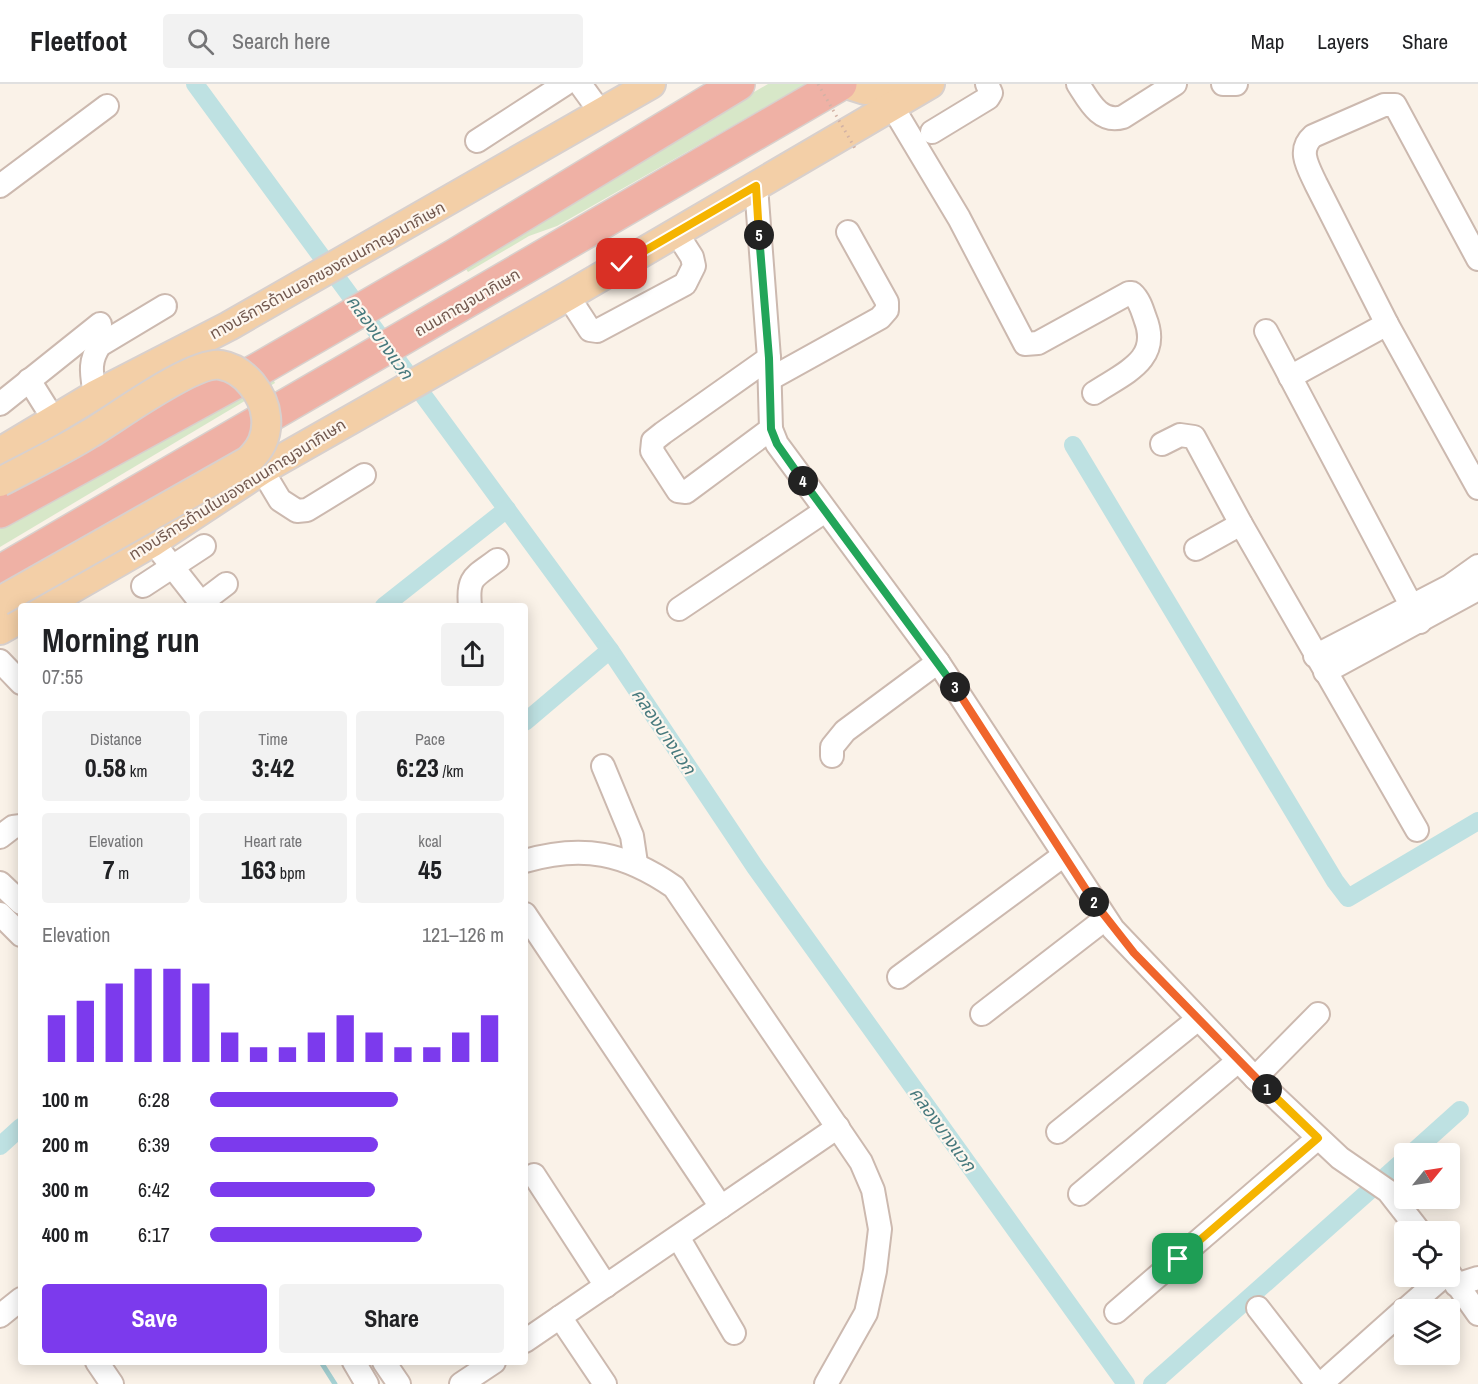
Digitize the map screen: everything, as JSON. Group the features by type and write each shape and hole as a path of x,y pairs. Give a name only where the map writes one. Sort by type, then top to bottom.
{"highway":[{"path":"0,511 261,368 456,255 738,84"},
{"name":"ถนนกาญจนาภิเษก","path":"0,572 483,294 840,84"}],"main road":[{"name":"ทางบริการด้านนอกของถนนกาญจนาภิเษก","path":"0,452 95,395 230,326 651,84"},
{"path":"846,84 892,95"},
{"name":"ทางบริการด้านในของถนนกาญจนาภิเษก","path":"47,603 153,542 262,470 756,186 892,95 930,84"},
{"path":"0,482 87,435 197,369 221,365 244,376 261,396 267,432 259,450 248,461 0,601"},
{"path":"0,630 18,620"}],"street":[{"path":"477,141 565,84"},
{"path":"580,84 601,113"},
{"path":"932,132 988,98 991,93 987,84"},
{"path":"1078,84 1096,109 1113,120 1123,117 1175,84"},
{"path":"1224,84 1236,84"},
{"path":"892,95 1025,344 1038,343 1129,293 1137,297 1151,331 1149,351 1140,361 1094,393"},
{"path":"1478,259 1395,105 1384,105 1313,136 1305,142 1304,152 1307,165 1387,324 1478,488"},
{"path":"0,186 107,106"},
{"path":"756,186 770,369 771,429 777,444 938,662 1105,919 1197,1020 1255,1078 1340,1158 1388,1191 1411,1221"},
{"path":"568,296 590,330 597,331 685,284 691,274 693,257 676,232"},
{"path":"771,429 686,492 678,491 652,451 653,441 663,433 770,369 880,318 887,310 887,302 848,232"},
{"path":"95,395 90,366 93,355 100,345 165,306"},
{"path":"0,404 100,324"},
{"path":"1290,377 1387,324"},
{"path":"1266,331 1416,614"},
{"path":"29,380 54,420"},
{"path":"1162,444 1180,435 1194,437 1320,664 1417,830"},
{"path":"262,470 280,500 297,512 307,510 364,475"},
{"path":"679,609 825,511"},
{"path":"1196,549 1241,524"},
{"path":"153,542 173,566 198,603"},
{"path":"143,586 204,546"},
{"path":"470,603 468,586 471,580 497,560"},
{"path":"1416,614 1478,566"},
{"path":"202,603 226,584"},
{"path":"1320,664 1416,614 1478,589"},
{"path":"0,661 18,679"},
{"path":"832,756 832,747 845,731 938,662"},
{"path":"603,766 626,820 636,863"},
{"path":"528,861 596,853 636,863 674,887 861,1162 873,1190 880,1229 866,1313 826,1384"},
{"path":"899,977 1064,855"},
{"path":"2,886 18,900"},
{"path":"528,919 720,1207"},
{"path":"982,1014 1105,919"},
{"path":"1255,1078 1318,1014"},
{"path":"1058,1132 1197,1020"},
{"path":"1080,1194 1238,1060"},
{"path":"528,1339 838,1128"},
{"path":"1116,1312 1318,1138"},
{"path":"534,1175 606,1286"},
{"path":"678,1237 734,1333"},
{"path":"1460,1278 1478,1278"},
{"path":"1420,1299 1437,1287"},
{"path":"1457,1287 1478,1314"},
{"path":"0,1316 18,1301"},
{"path":"1258,1308 1319,1384 1394,1319"},
{"path":"560,1317 605,1384"},
{"path":"99,1365 112,1384"},
{"path":"356,1365 367,1384"},
{"path":"386,1365 399,1384"},
{"path":"462,1384 490,1365"}],"path":[{"path":"818,84 856,150"}],"green space":[{"path":"768,84 806,84 557,226 529,236 468,272 464,266 538,218"},
{"path":"272,377 275,383 0,547 0,527"}],"waterway":[{"name":"คลองบางแวก","path":"195,84 610,650 755,867 1126,1384"},
{"path":"1073,445 1335,881 1348,898 1478,821"},
{"path":"388,603 507,509"},
{"path":"528,719 610,650"},
{"path":"1423,1143 1460,1110"},
{"path":"0,1146 18,1130"},
{"path":"1152,1384 1394,1169"},
{"path":"323,1365 335,1384"}],"route":[{"path":"622,264 756,186 769,358 771,429 777,444 938,662 995,746 1105,919 1197,1020 1318,1138 1178,1259"}]}
